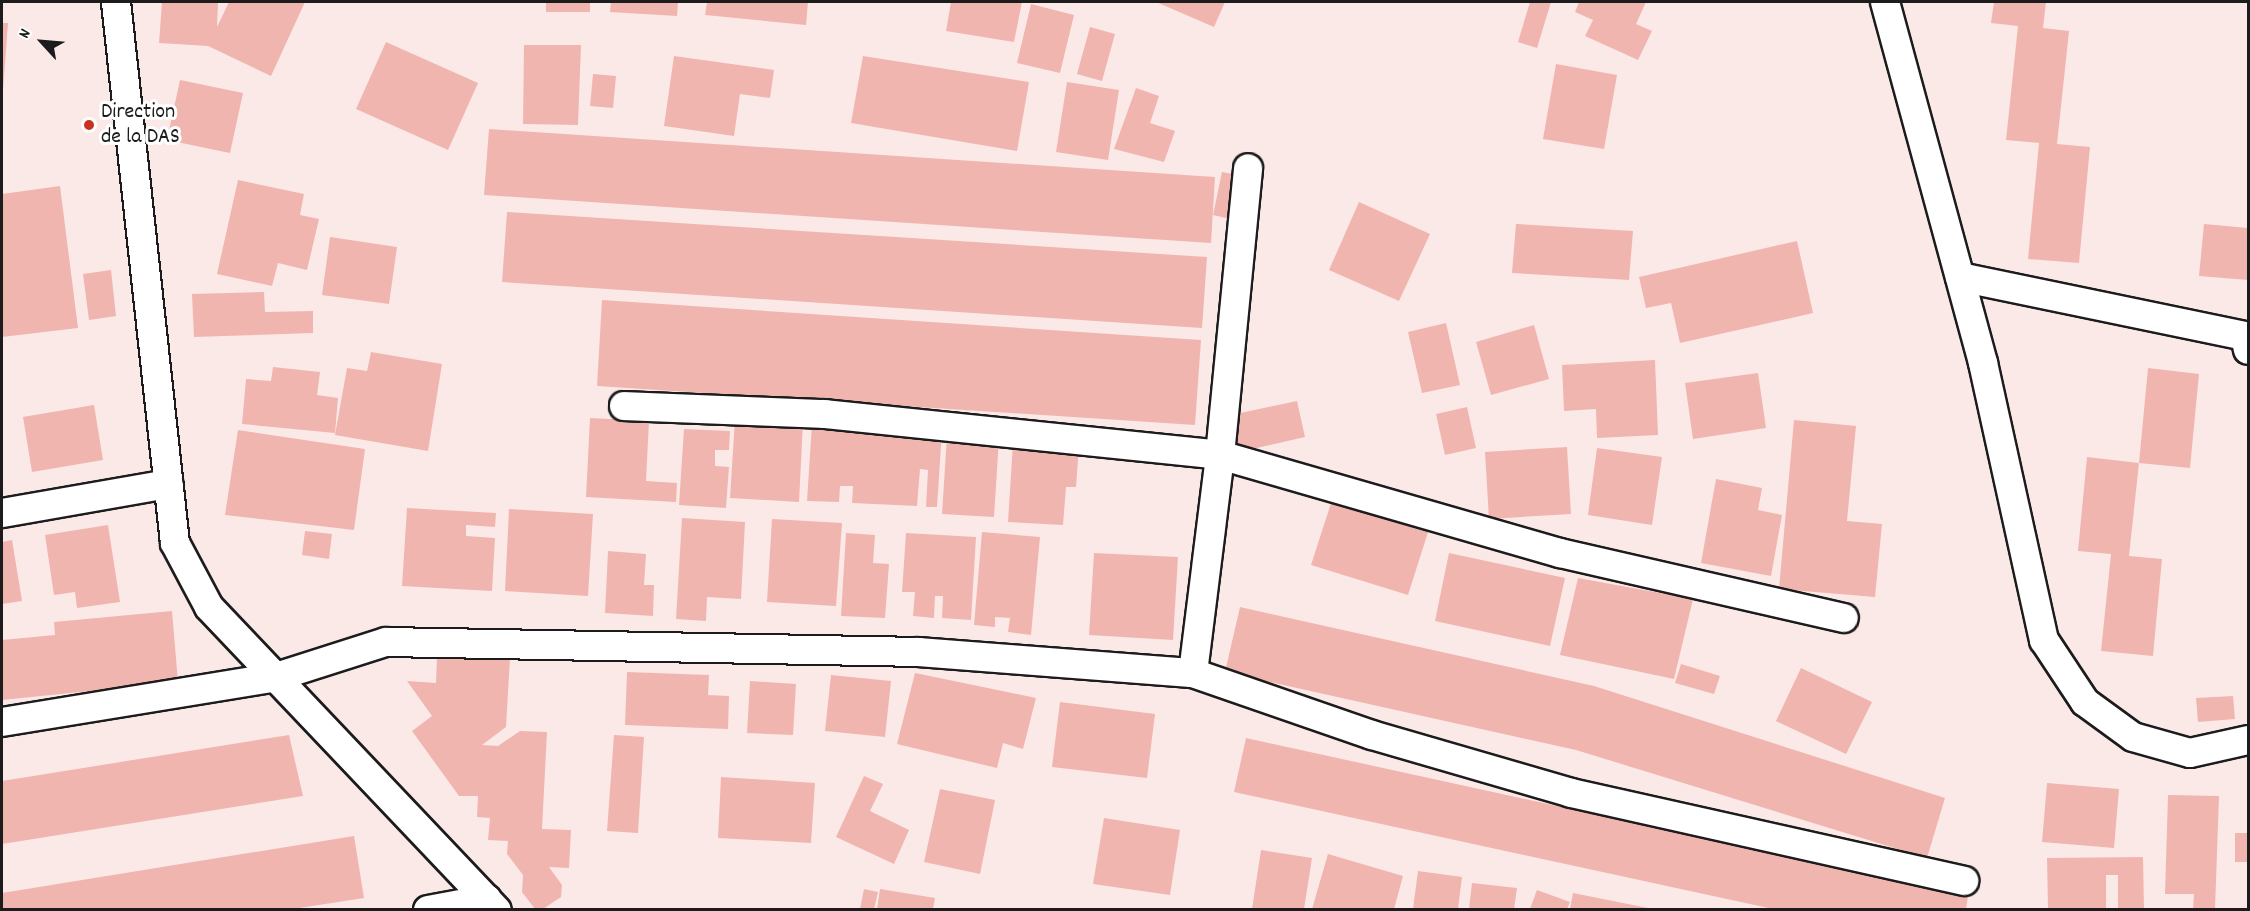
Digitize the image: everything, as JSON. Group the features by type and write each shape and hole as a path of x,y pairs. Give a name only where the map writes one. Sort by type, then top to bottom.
{"street":[{"path":"116,2 175,543 209,607 492,904"},
{"path":"1886,2 1983,363 2044,640 2085,702 2133,737 2190,753 2248,740"},
{"path":"1193,673 1220,455 1248,168"},
{"path":"1960,277 2245,336 2248,350"},
{"path":"624,406 825,414 1220,455 1560,553 1844,618"},
{"path":"2,513 169,484"},
{"path":"2,722 276,677 386,642 919,652 1193,673 1372,735 1571,793 1964,881"},
{"path":"428,909 492,904"}],"building":[{"path":"162,2 218,2 217,27 229,2 305,2 271,76 208,46 159,43"},
{"path":"546,2 590,2 590,12 546,12"},
{"path":"611,2 678,2 677,16 610,12"},
{"path":"707,2 808,2 806,25 705,15"},
{"path":"951,2 1022,2 1014,42 946,31"},
{"path":"1156,2 1225,2 1214,27"},
{"path":"1530,2 1551,2 1537,48 1518,42"},
{"path":"1579,2 1646,2 1636,24 1652,31 1638,60 1585,36 1593,20 1575,12"},
{"path":"1994,2 2046,2 2043,28 2069,31 2057,144 2090,147 2079,263 2028,259 2039,143 2006,140 2018,26 1991,23"},
{"path":"1031,4 1074,15 1060,73 1017,63"},
{"path":"2,23 8,23 3,90 2,90"},
{"path":"1090,27 1115,34 1102,81 1077,74"},
{"path":"386,42 478,83 448,150 356,109"},
{"path":"524,45 581,45 578,125 523,124"},
{"path":"674,56 774,70 770,98 740,94 734,136 664,126"},
{"path":"863,56 1029,82 1017,151 851,123"},
{"path":"1556,64 1617,75 1604,149 1543,139"},
{"path":"593,74 616,76 613,108 590,106"},
{"path":"180,80 243,93 230,153 167,140"},
{"path":"1067,82 1119,90 1108,160 1056,152"},
{"path":"1136,88 1159,96 1150,123 1175,131 1164,162 1114,149"},
{"path":"489,129 1215,177 1211,243 484,195"},
{"path":"1222,172 1243,176 1234,220 1213,215"},
{"path":"238,180 304,194 300,215 319,219 307,270 278,263 272,286 217,274"},
{"path":"60,186 78,328 2,337 2,194"},
{"path":"1359,202 1430,234 1399,301 1329,270"},
{"path":"507,212 1207,257 1202,328 502,282"},
{"path":"1516,224 1633,231 1629,280 1512,273"},
{"path":"2204,224 2248,228 2248,280 2199,276"},
{"path":"330,237 397,247 389,304 322,295"},
{"path":"1797,241 1813,313 1680,343 1671,303 1646,308 1639,277"},
{"path":"111,270 116,316 89,320 83,274"},
{"path":"264,292 265,312 313,311 313,333 194,337 192,294"},
{"path":"602,300 1201,340 1195,425 597,386"},
{"path":"1446,323 1460,385 1422,393 1408,332"},
{"path":"1534,325 1549,379 1491,395 1476,342"},
{"path":"371,352 442,364 428,451 335,435 347,368 367,371"},
{"path":"1655,360 1658,435 1597,438 1596,409 1564,411 1562,365"},
{"path":"273,367 320,372 317,395 338,398 335,433 242,424 246,379 271,381"},
{"path":"2148,368 2199,374 2190,468 2139,463"},
{"path":"1758,373 1766,428 1693,439 1685,383"},
{"path":"1297,401 1305,437 1239,452 1231,415"},
{"path":"94,405 103,460 32,472 23,417"},
{"path":"1467,407 1476,448 1445,455 1436,414"},
{"path":"590,418 649,421 646,481 677,483 676,502 586,497"},
{"path":"735,419 803,422 799,502 730,498"},
{"path":"1794,420 1856,426 1847,521 1882,524 1875,597 1779,589"},
{"path":"812,424 942,431 937,507 926,507 928,470 920,469 917,506 852,503 853,486 840,486 839,502 807,501"},
{"path":"684,429 730,431 729,450 715,450 715,466 729,467 726,508 679,505"},
{"path":"238,430 365,449 354,530 225,515"},
{"path":"947,436 999,439 994,517 942,514"},
{"path":"1013,443 1079,446 1076,487 1066,487 1063,525 1008,522"},
{"path":"1567,447 1571,514 1489,519 1485,452"},
{"path":"1597,448 1662,457 1652,525 1588,515"},
{"path":"2087,457 2139,463 2129,556 2162,559 2153,656 2101,651 2111,554 2078,551"},
{"path":"1716,479 1762,488 1758,510 1782,515 1771,576 1701,563"},
{"path":"1332,500 1429,529 1408,595 1311,565"},
{"path":"407,508 496,513 495,527 466,525 466,536 495,538 492,591 402,586"},
{"path":"509,509 593,514 588,596 505,591"},
{"path":"682,518 745,522 741,599 707,597 706,621 676,619"},
{"path":"772,519 842,523 836,606 767,602"},
{"path":"108,525 120,602 77,608 75,592 54,595 45,535"},
{"path":"305,531 332,534 329,559 302,555"},
{"path":"982,532 1040,537 1031,635 1008,632 1010,618 995,617 995,627 974,625"},
{"path":"846,533 875,535 873,563 889,564 885,618 841,616"},
{"path":"906,533 976,537 971,620 942,618 943,596 935,596 934,618 913,616 915,592 902,592"},
{"path":"12,540 22,601 2,604 2,542"},
{"path":"608,551 646,554 644,585 654,585 653,616 605,613"},
{"path":"1094,553 1178,557 1173,640 1089,635"},
{"path":"1449,553 1565,578 1550,646 1435,621"},
{"path":"1578,578 1693,599 1674,679 1560,655"},
{"path":"1240,607 1594,686 1945,798 1927,858 1576,750 1225,672"},
{"path":"172,611 178,682 2,700 2,640 55,635 54,622"},
{"path":"437,655 510,658 506,727 482,745 498,746 520,731 547,732 542,829 571,830 569,868 549,867 562,885 561,897 543,909 535,909 522,892 523,875 507,854 508,841 488,840 490,818 477,817 478,796 459,796 412,731 432,716 407,681 436,683"},
{"path":"1681,664 1720,676 1714,694 1675,683"},
{"path":"1801,668 1872,702 1846,754 1776,721"},
{"path":"627,672 709,675 708,695 729,696 728,729 625,725"},
{"path":"915,673 1036,698 1023,749 1003,743 997,768 897,744"},
{"path":"831,675 891,681 885,737 825,731"},
{"path":"750,681 796,684 793,735 747,733"},
{"path":"2233,696 2235,719 2198,722 2196,698"},
{"path":"1060,702 1155,714 1147,778 1052,767"},
{"path":"289,735 303,796 2,844 2,781"},
{"path":"614,735 644,737 638,833 607,831"},
{"path":"1246,738 1968,896 1966,909 1773,909 1234,792"},
{"path":"864,776 883,784 870,811 909,830 894,864 836,837"},
{"path":"721,777 815,783 811,843 718,838"},
{"path":"2047,783 2119,789 2114,848 2042,842"},
{"path":"940,789 995,800 980,874 924,862"},
{"path":"2168,795 2219,796 2215,909 2193,909 2194,894 2165,894"},
{"path":"1104,818 1180,830 1170,895 1093,884"},
{"path":"2235,833 2248,833 2248,862 2235,862"},
{"path":"354,836 364,898 293,909 2,909 2,893"},
{"path":"1261,850 1312,858 1304,909 1252,909"},
{"path":"1328,854 1403,876 1394,909 1312,909"},
{"path":"2143,857 2144,909 2118,909 2118,875 2106,875 2106,909 2048,909 2047,858"},
{"path":"1418,871 1462,877 1458,909 1413,909"},
{"path":"1472,883 1517,888 1514,909 1469,909"},
{"path":"864,889 878,892 874,909 860,909"},
{"path":"880,889 935,898 933,909 877,909"},
{"path":"1537,890 1570,902 1567,909 1530,909"},
{"path":"1573,893 1648,908 1648,909 1570,909"}],"place":[{"name":"Direction de la DAS","path":"89,125"}]}
